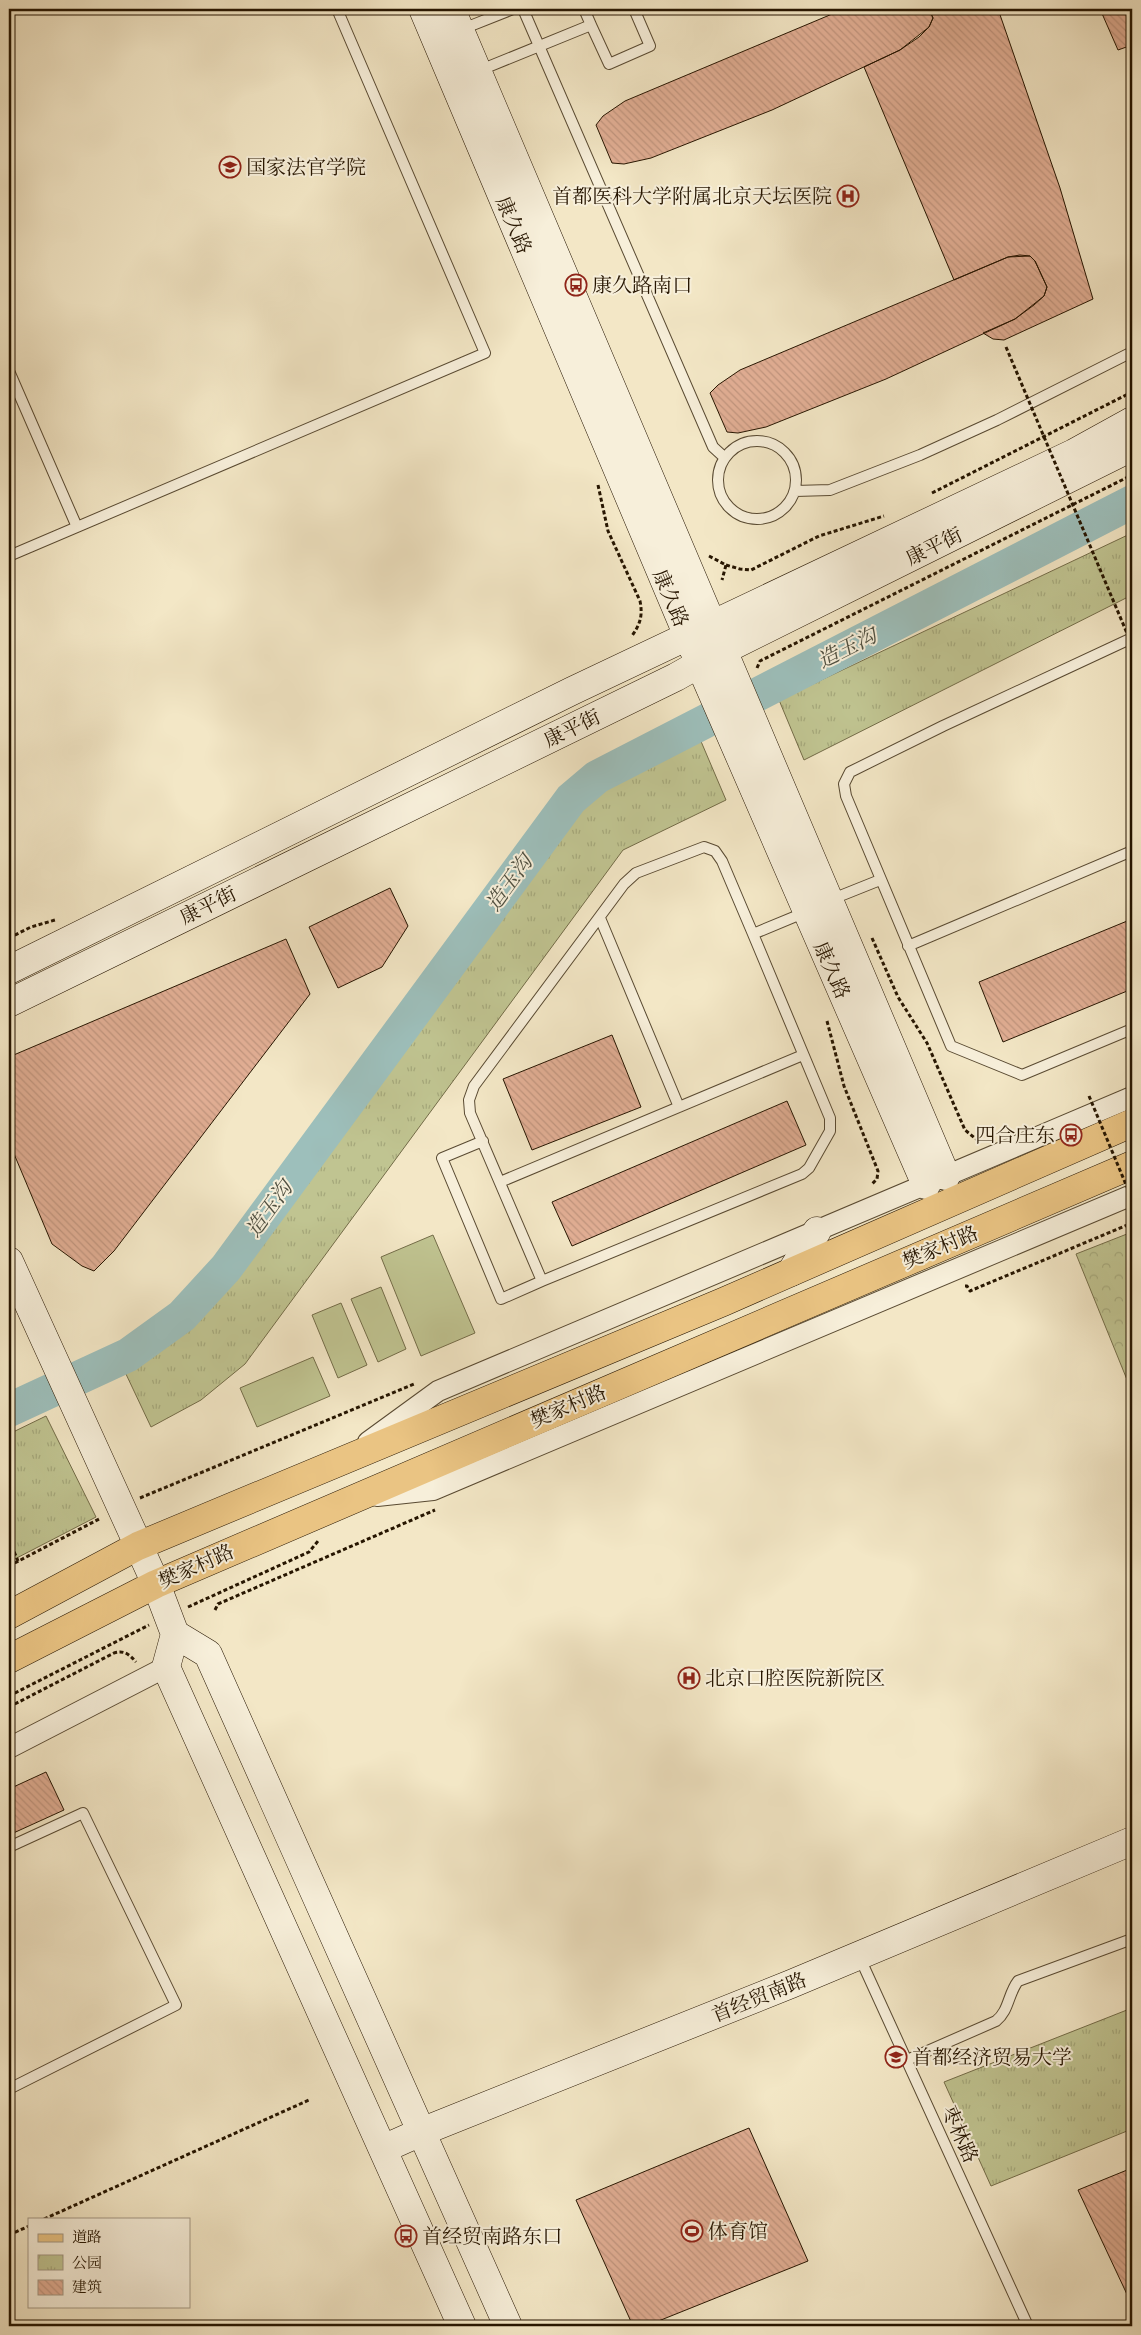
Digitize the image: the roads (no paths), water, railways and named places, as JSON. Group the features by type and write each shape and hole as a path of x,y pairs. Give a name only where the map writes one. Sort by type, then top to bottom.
{"main road":[{"name":"樊家村路","path":"9,1616 138,1546 335,1465 791,1272 1132,1123"},
{"name":"樊家村路","path":"9,1659 156,1584 351,1498 1132,1165"}],"street":[{"name":"康久路","path":"423,9 711,657 736,686 743,732 936,1180"},
{"name":"康久路","path":"455,20 700,631"},
{"name":"康平街","path":"9,970 572,691 1074,453 1132,422"},
{"name":"康平街","path":"9,1003 667,681 711,657 1132,448"},
{"path":"335,1465 438,1391 1132,1097"},
{"path":"351,1498 433,1490 1132,1195"},
{"path":"791,1272 817,1231"},
{"path":"9,1261 72,1404 156,1584 172,1625 208,1654 508,2326"},
{"path":"9,1748 156,1672 172,1625"},
{"path":"156,1672 383,2149 462,2326"},
{"name":"首经贸南路","path":"383,2149 859,1956 1132,1841"}],"lane":[{"path":"9,556 484,354 336,9"},
{"path":"455,20 512,9"},
{"path":"523,9 712,447 725,458"},
{"path":"584,9 609,64 650,46 634,9"},
{"path":"477,72 591,25"},
{"path":"795,491 830,490 920,455 996,420 1132,352"},
{"path":"9,372 77,527"},
{"path":"756,441 774,445 788,456 794,466 796,478 795,491 789,503 779,512 767,518 753,518 740,515 729,507 722,496 719,476 725,458 734,449 744,443 756,441"},
{"path":"1132,638 943,726 850,772 844,784 846,796 880,880 951,1046 1022,1075 1132,1029"},
{"path":"483,1141 442,1158 501,1299 802,1174 809,1168 830,1131 830,1118 722,861 715,851 704,847 636,873 624,884 474,1086 469,1100 470,1113 483,1141 542,1281"},
{"path":"908,946 1132,851"},
{"path":"753,934 880,880"},
{"path":"600,918 679,1107"},
{"path":"500,1182 803,1055"},
{"path":"9,1847 83,1813 176,2005 9,2089"},
{"path":"907,2060 996,2021 1004,2015 1013,1988 1018,1981 1132,1939"},
{"name":"枣林路","path":"859,1956 1028,2326"}],"waterway":[{"name":"造玉沟","path":"9,1410 128,1355 182,1316 226,1268 571,799 597,777 1132,502"}],"place":[{"name":"国家法官学院","path":"230,167"},
{"name":"首都医科大学附属北京天坛医院","path":"848,196"},
{"name":"康久路南口","path":"576,285"},
{"name":"四合庄东","path":"1071,1135"},
{"name":"北京口腔医院新院区","path":"689,1678"},
{"name":"首都经济贸易大学","path":"896,2057"},
{"name":"体育馆","path":"692,2231"},
{"name":"首经贸南路东口","path":"406,2236"}]}
